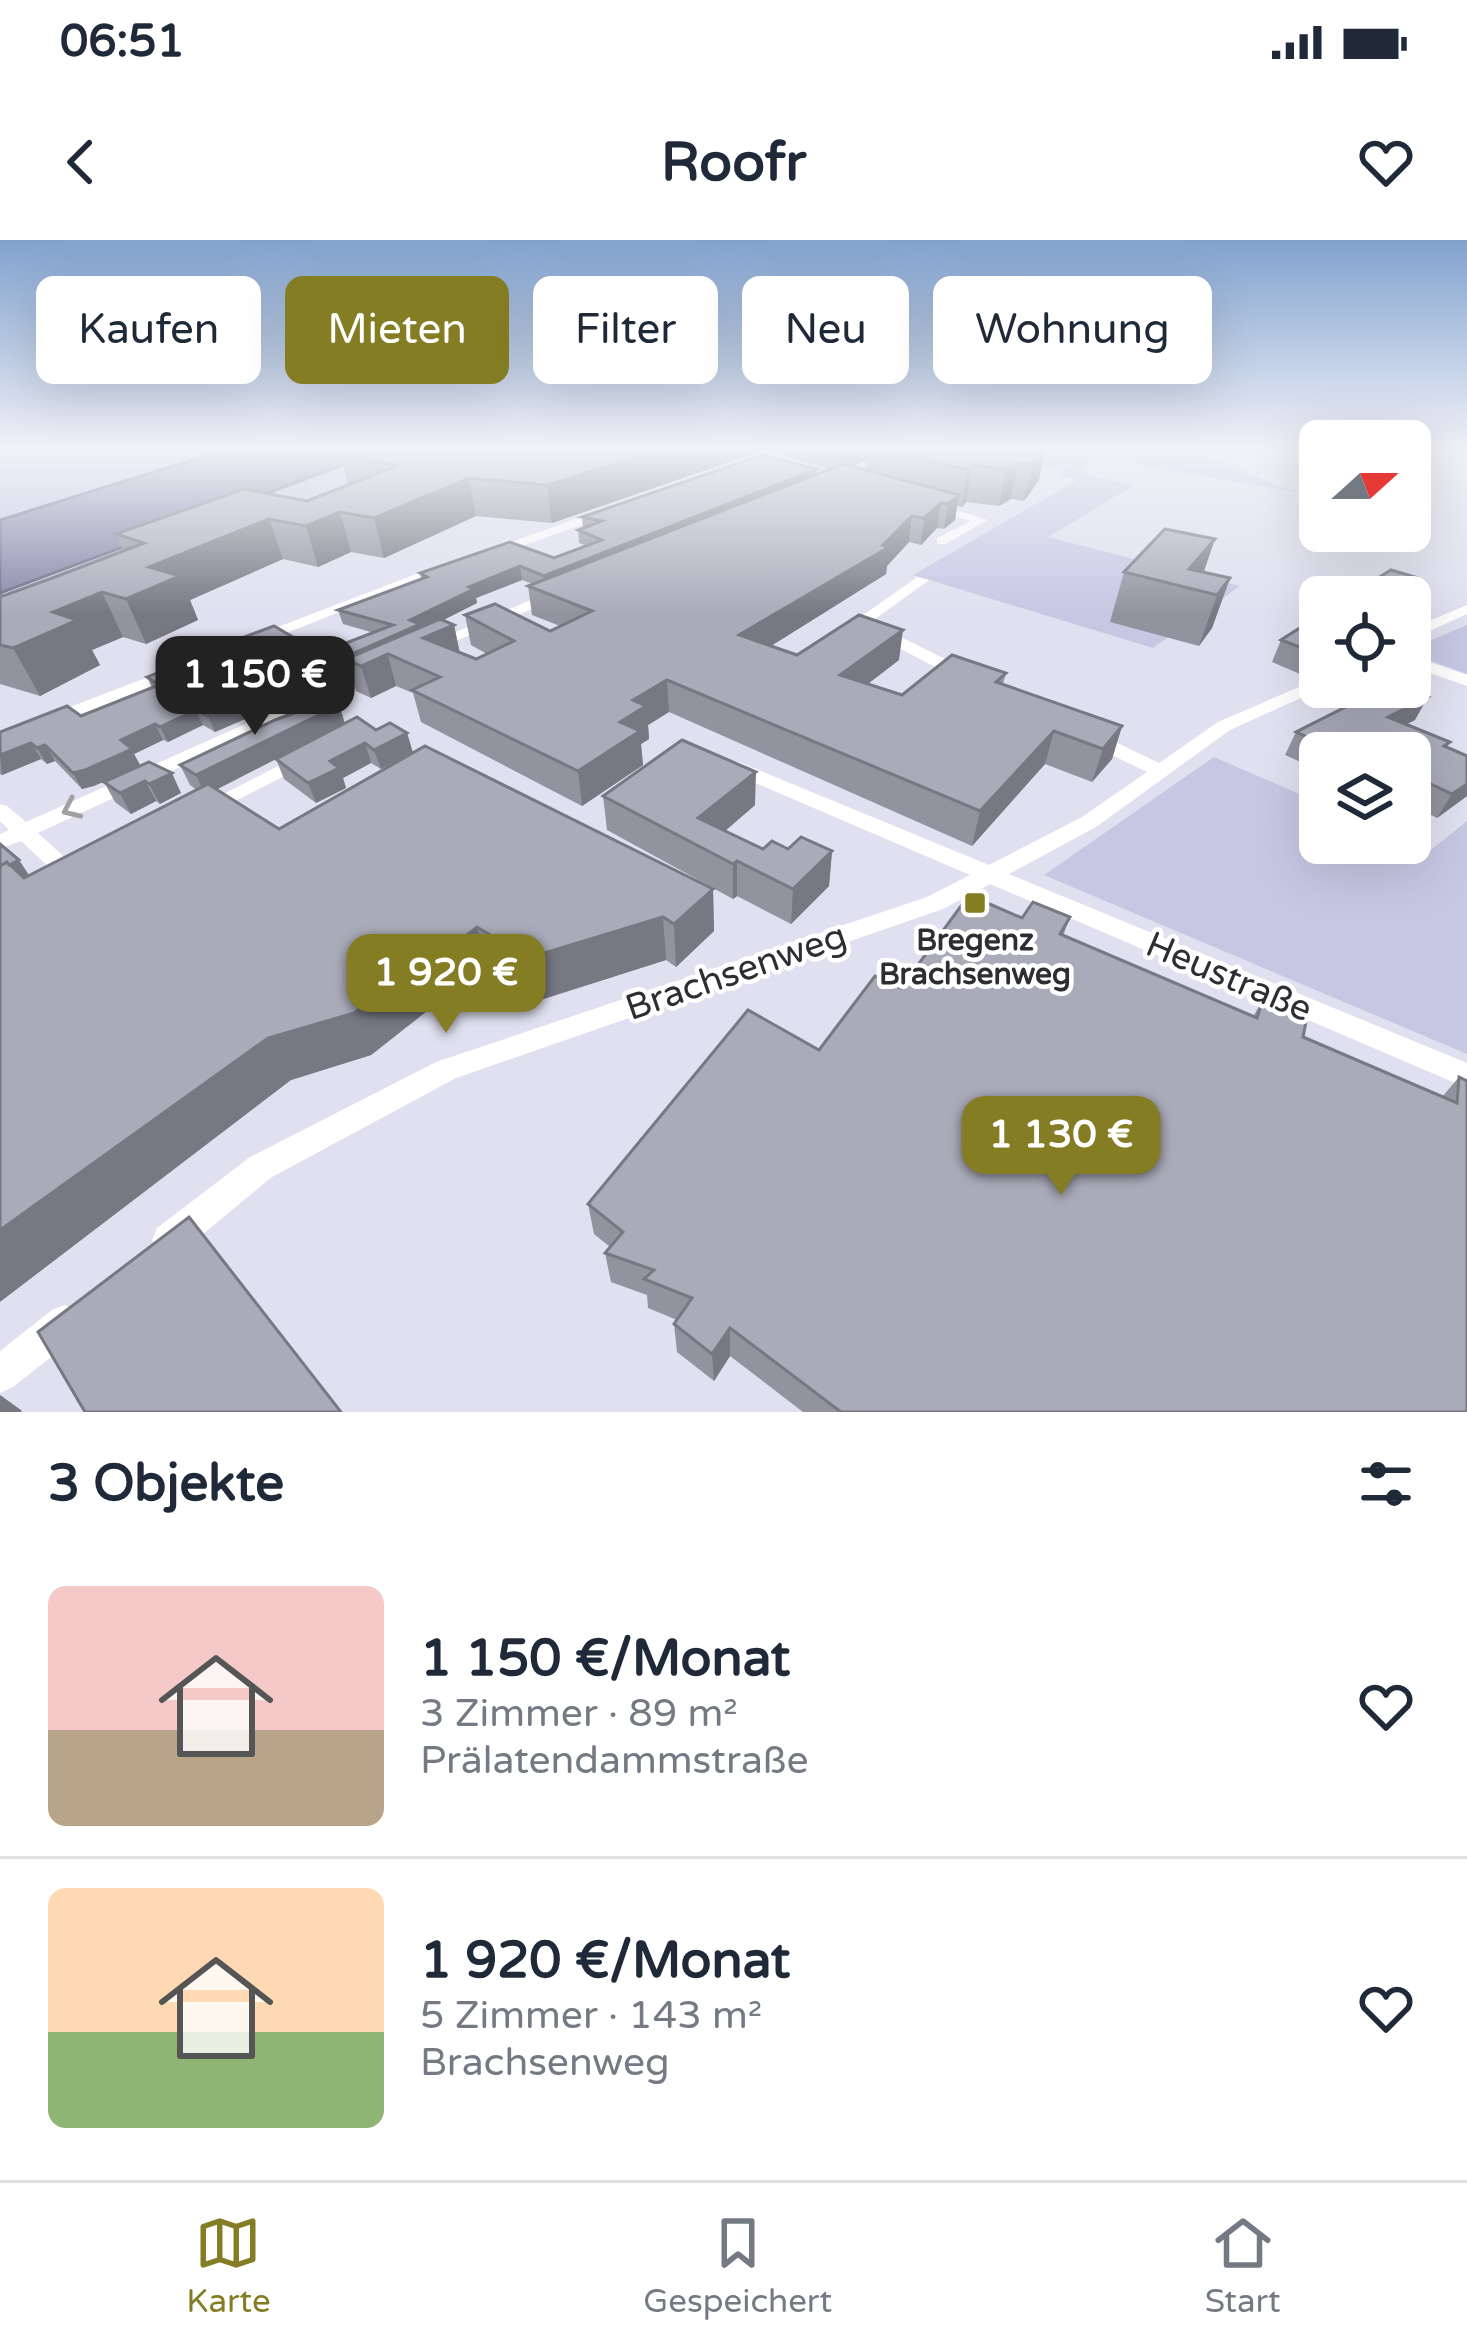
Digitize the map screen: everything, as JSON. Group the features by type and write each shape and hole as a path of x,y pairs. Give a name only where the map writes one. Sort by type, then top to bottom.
{"street":[{"path":"0,740 358,599 628,505"},
{"path":"931,505 982,520 940,541"},
{"path":"922,580 860,623 984,686"},
{"path":"0,842 446,639 572,587"},
{"path":"1431,625 1467,609"},
{"path":"1431,668 1467,681"},
{"name":"Brachsenweg","path":"149,1256 261,1166 446,1070 860,930 991,877 1089,822 1224,726 1299,692"},
{"path":"1065,725 1162,772"},
{"path":"192,815 314,753"},
{"path":"711,757 991,877"},
{"path":"0,810 81,873"},
{"name":"Heustraße","path":"991,877 1467,1076"},
{"path":"0,1375 93,1300"}],"shaded area":[{"path":"0,505 49,505 0,520"},
{"path":"49,505 237,505 0,593 0,520"},
{"path":"235,505 295,505 0,619 0,593"},
{"path":"1034,505 1102,505 1048,537 1240,586 1153,648 913,575"},
{"path":"1467,625 1467,674 1431,661 1431,640"},
{"path":"1214,757 1299,794 1299,864 1431,864 1431,850 1467,821 1467,1054 1044,875"}],"building":[{"path":"199,505 406,505 374,518 340,512 306,526 269,519 149,567 180,576 126,599 102,592 53,612 77,620 13,648 0,645 0,595 144,543 116,534"},
{"path":"618,505 726,505 544,576 520,566 469,587 474,589 410,620 420,624 306,674 294,666 235,693 247,699 208,716 196,710 160,727 155,724 121,740 132,749 85,770 73,773 45,745 37,748 31,743 0,755 0,732 67,706 81,716 159,685 147,677 178,665 185,669 249,645 239,639 274,626 320,653 393,625 338,610 427,577 420,573 510,542 554,558 602,540 578,530 602,521 582,517"},
{"path":"738,505 939,505 924,518 912,516 883,545 889,547 739,635 797,655 859,615 903,630 840,675 902,695 952,655 1006,673 996,682 1122,726 1103,749 1054,731 980,811 667,680 633,700 646,706 620,722 640,731 578,771 412,690 440,677 388,654 361,666 346,659 440,619 454,625 423,638 476,659 514,641 465,615 495,604 550,631 592,611 528,586"},
{"path":"1165,529 1215,539 1189,569 1230,578 1217,595 1124,572"},
{"path":"1391,570 1412,576 1381,576"},
{"path":"1299,628 1299,647 1281,640"},
{"path":"331,699 339,705 196,775 180,765 275,720"},
{"path":"1343,708 1406,708 1388,717 1425,732 1299,733"},
{"path":"357,717 376,730 390,723 407,733 374,750 365,743 330,761 339,768 308,783 276,759"},
{"path":"1431,734 1467,756 1467,784 1452,794 1431,784"},
{"path":"682,740 756,772 698,818 763,849 772,841 788,849 801,837 832,851 793,889 737,861 733,864 603,796"},
{"path":"425,746 713,889 674,924 663,917 528,958 477,927 453,946 447,942 354,1013 268,1038 0,1230 0,866 7,862 24,878 208,784 279,829"},
{"path":"149,762 172,773 120,793 104,782"},
{"path":"0,844 19,860 0,866"},
{"path":"969,895 1022,918 1033,902 1070,917 1060,934 1257,1018 1263,999 1307,1017 1303,1037 1457,1103 1459,1077 1467,1081 1467,1412 841,1412 730,1328 712,1354 674,1324 692,1298 644,1279 654,1270 605,1253 623,1232 588,1204 748,1010 819,1050 875,976 901,988"},
{"path":"189,1217 341,1412 85,1412 38,1332"}],"place":[{"name":"Bregenz Brachsenweg","path":"975,903"}]}
